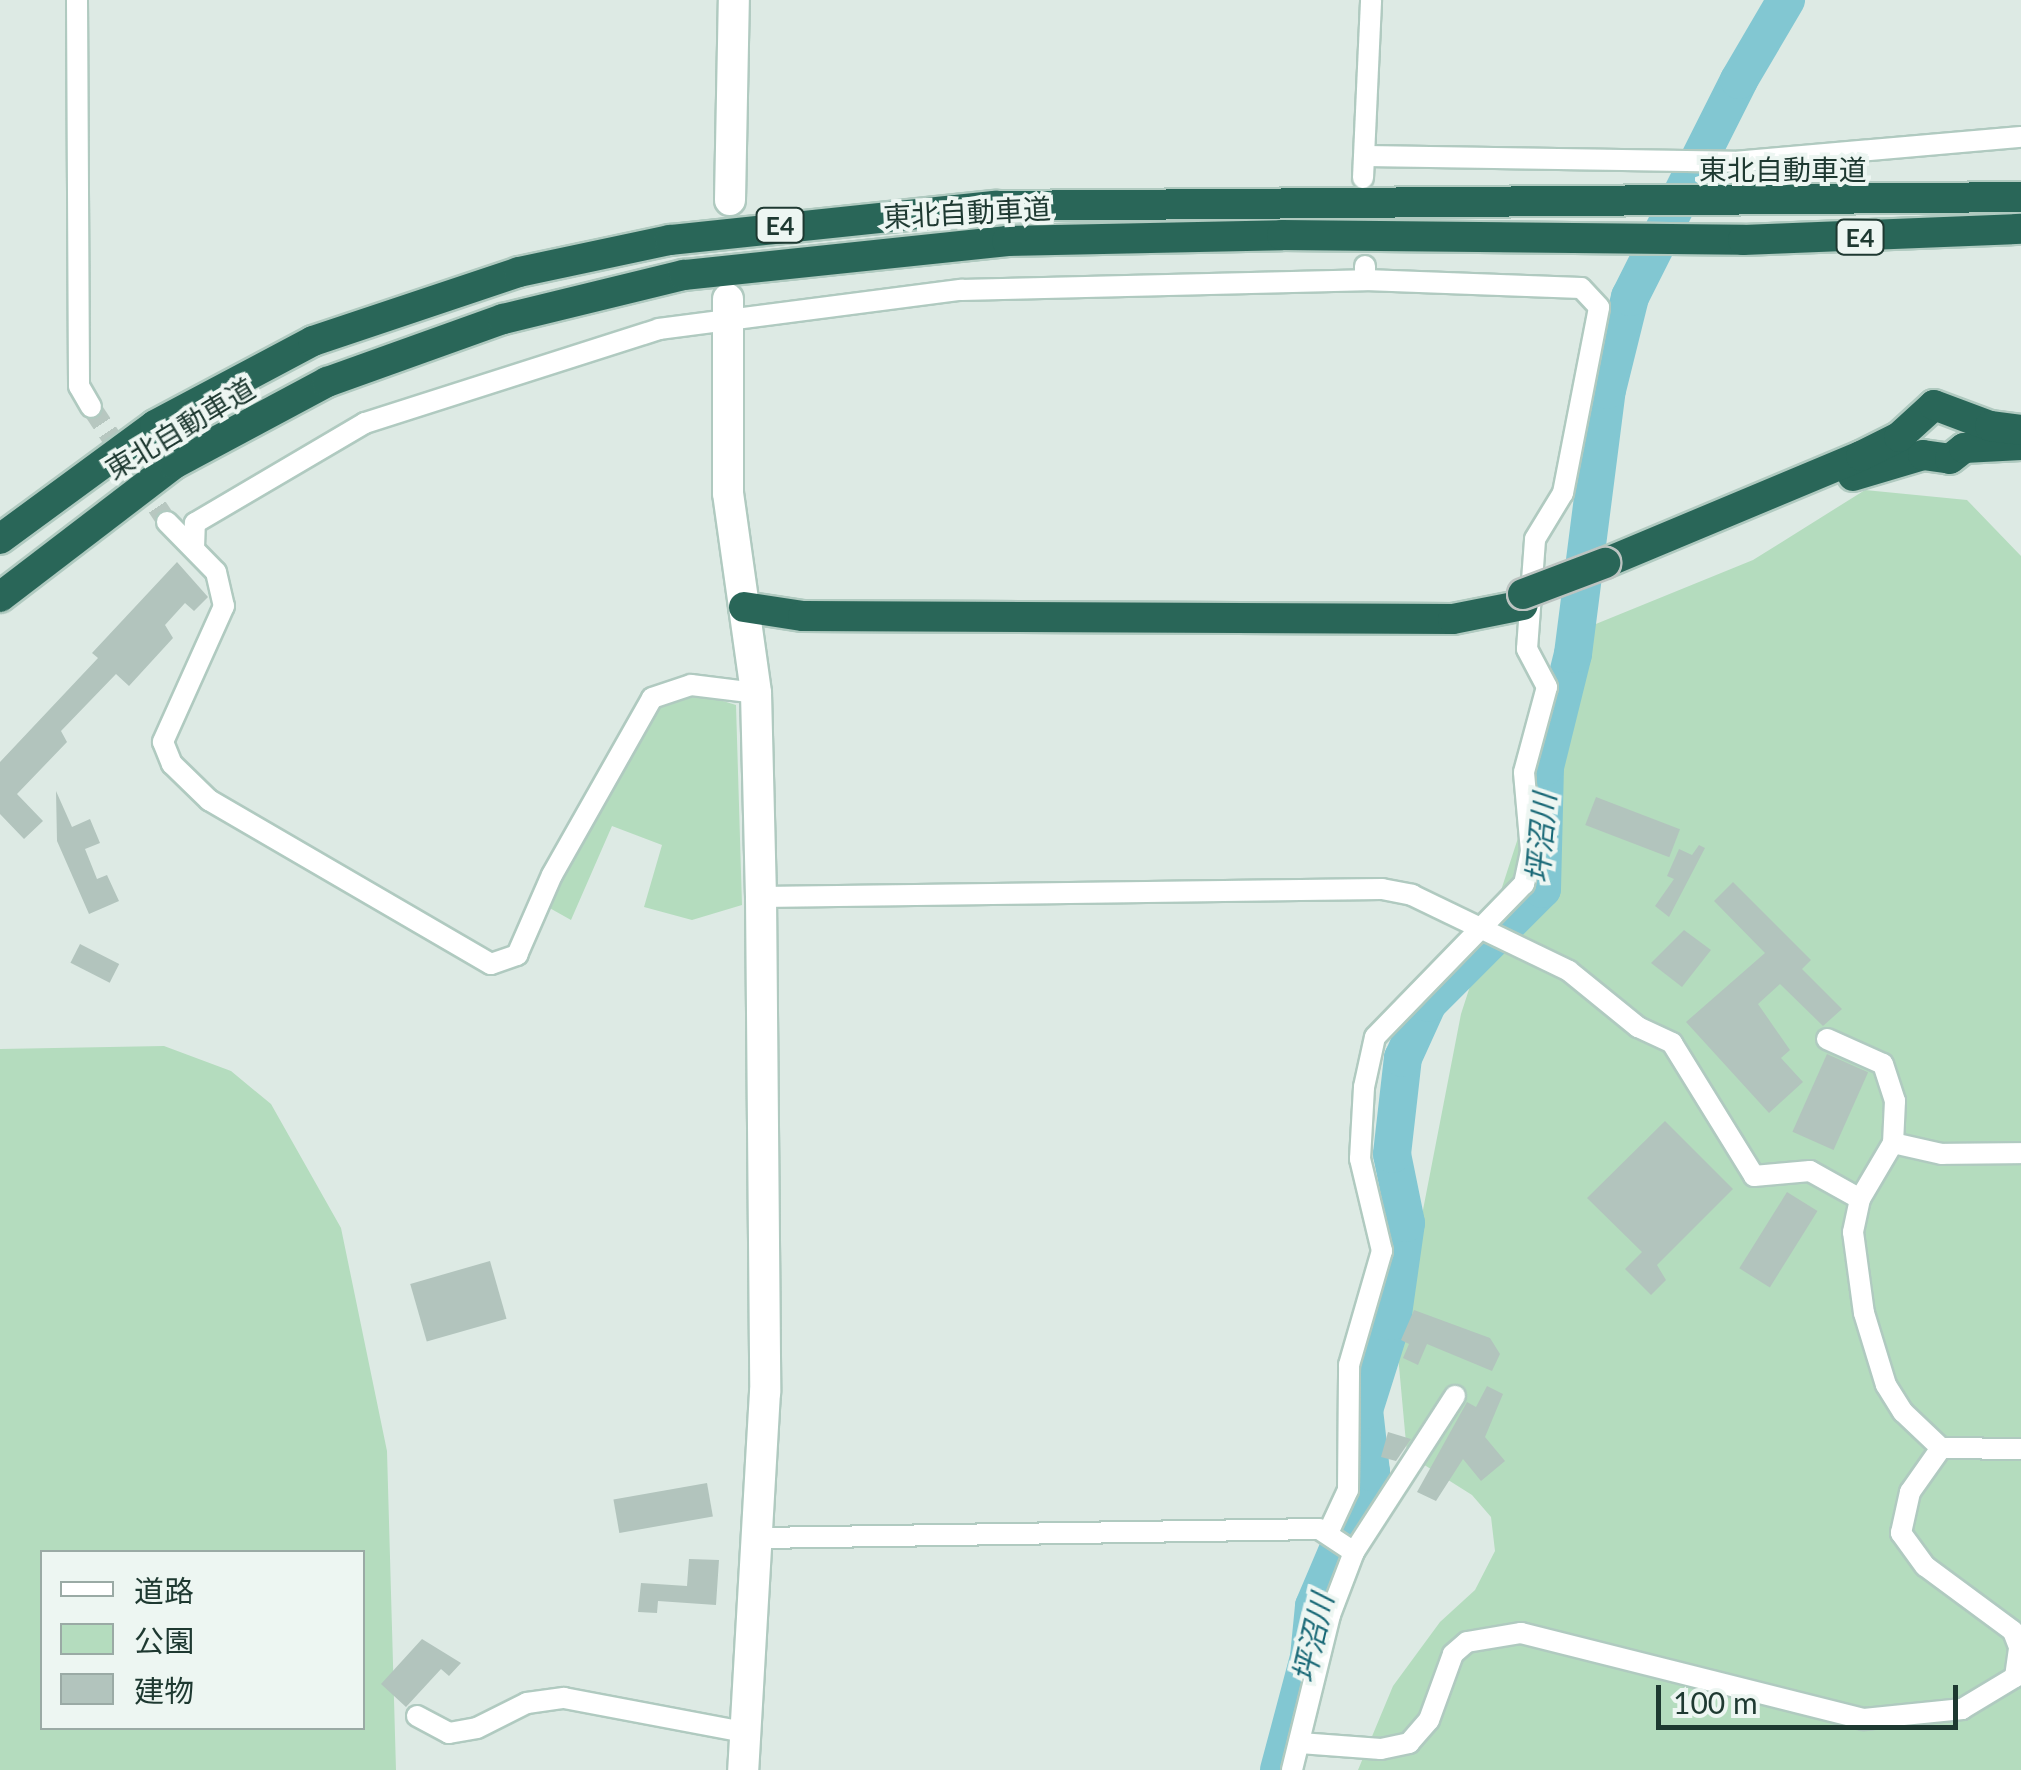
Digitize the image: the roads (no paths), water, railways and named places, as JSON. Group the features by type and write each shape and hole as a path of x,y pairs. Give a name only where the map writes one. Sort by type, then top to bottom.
{"highway":[{"path":"1747,202 2021,181"},
{"name":"東北自動車道","path":"0,539 155,424 313,341 446,293 632,248 760,227 995,206 2021,197"},
{"name":"東北自動車道","path":"0,597 105,511 250,421 418,346 590,294 769,262 1006,241 1743,240 2021,229"},
{"path":"1743,240 1843,254 2021,247"},
{"path":"1605,569 1899,437 1934,405 1990,426 2021,430"},
{"path":"744,608 817,598 1449,608 1523,599 1863,472 1924,456 1950,459 1964,448 2021,445"}],"street":[{"path":"77,0 78,386 91,407"},
{"path":"730,200 734,0"},
{"path":"1364,178 1371,0"},
{"path":"1366,156 1734,162 2021,137"},
{"path":"194,548 195,523 364,422 728,308 961,290 1365,273 1581,288 1599,307 1564,493 1535,538 1527,649 1547,687 1524,772 1532,851 1524,884 1490,933 1376,1037 1364,1086 1360,1159 1382,1250 1350,1365 1348,1490 1341,1543 1330,1615 1292,1770"},
{"path":"728,308 728,494 756,693 760,898 765,1392 744,1770"},
{"path":"167,522 216,572 224,606 163,742 172,764 209,800 491,964 516,955 552,875 652,698 690,685 756,693"},
{"path":"760,898 1382,889 1569,970 1638,1026 1672,1043 1754,1176 1810,1172 1860,1200"},
{"path":"1827,1039 1883,1064 1895,1100 1893,1143 1860,1200 1854,1252 1875,1353 1903,1412 1941,1448 2021,1449"},
{"path":"1893,1143 1942,1154 2021,1154"},
{"path":"1341,1543 1455,1396"},
{"path":"1300,1743 1381,1749 1408,1742 1429,1720 1453,1654 1467,1642 1521,1633 1864,1719 1962,1710 2015,1677 2019,1647 2013,1632 1925,1566 1902,1533 1910,1492 1941,1448"},
{"path":"759,1538 1341,1543"},
{"path":"417,1716 448,1733 477,1728 527,1703 564,1698 744,1732"}],"waterway":[{"name":"坪沼川","path":"1279,1770 1309,1657 1314,1606 1371,1472 1364,1410 1392,1321 1406,1223 1392,1154 1403,1058 1428,1003 1542,889 1545,767 1573,654 1607,390 1630,297 1739,80 1786,0"}],"tunnel":[{"path":"91,407 167,522"}]}
